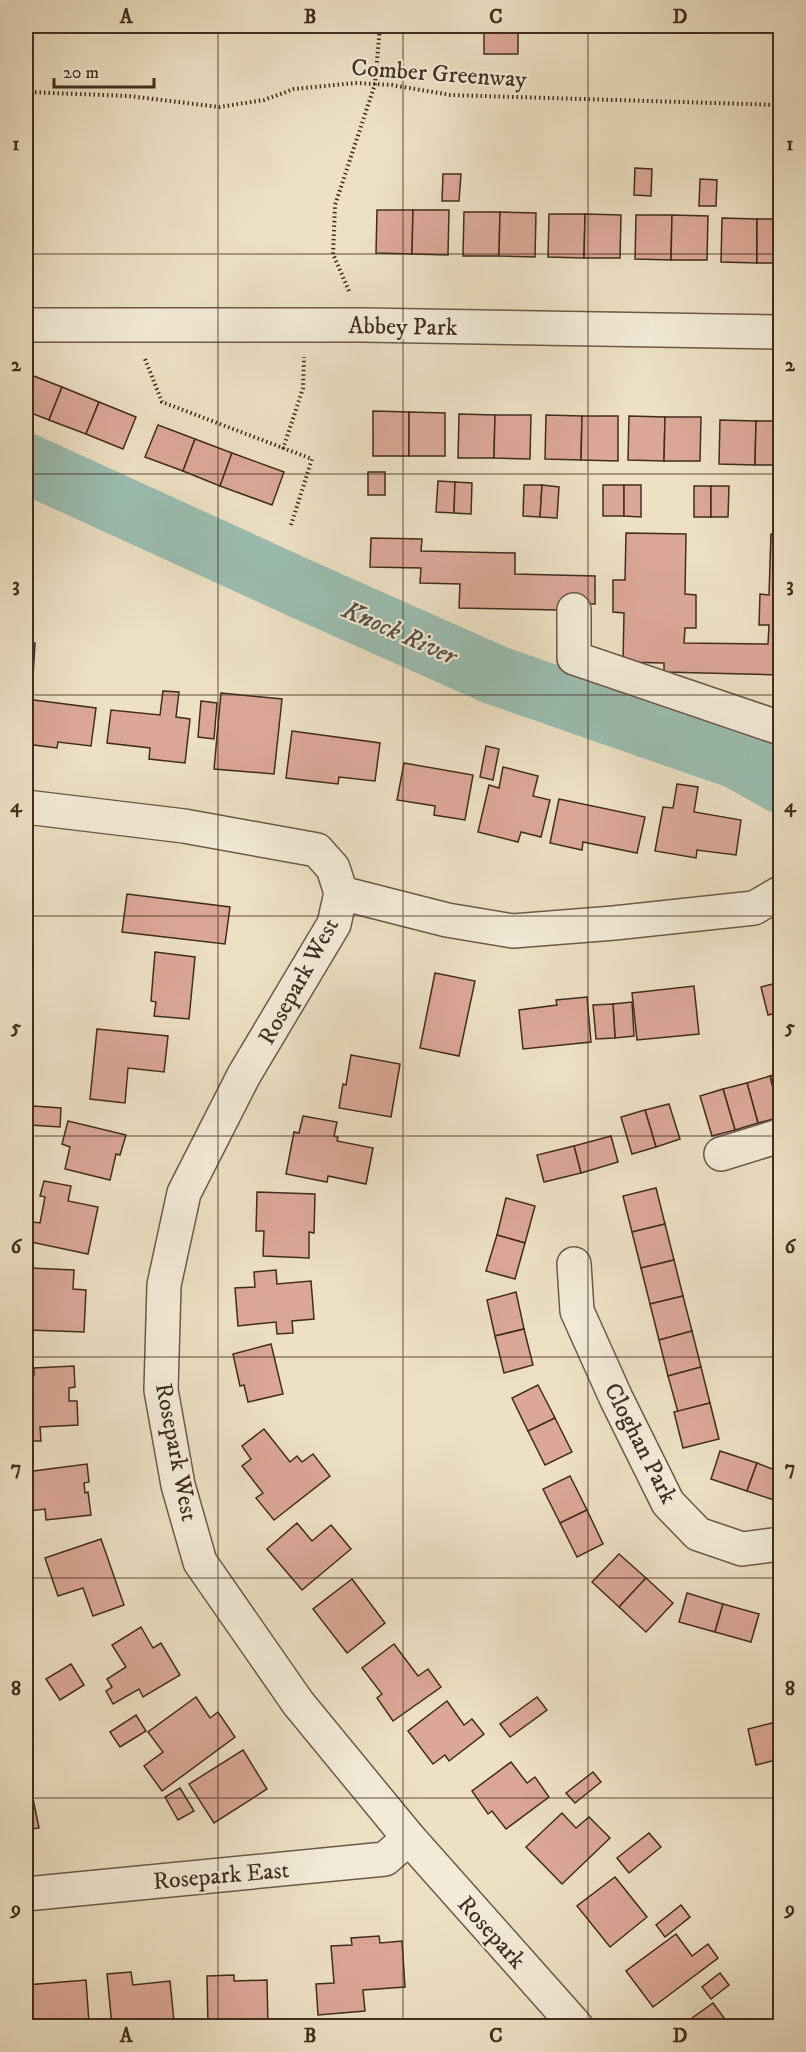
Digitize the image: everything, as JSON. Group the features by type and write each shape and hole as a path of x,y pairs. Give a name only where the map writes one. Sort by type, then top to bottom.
{"street":[{"name":"Abbey Park","path":"26,325 363,325 780,332"},
{"path":"574,610 574,658 780,728"},
{"name":"Rosepark West","path":"26,807 184,826 317,850 333,868 341,893 334,924 244,1076 184,1193 164,1285 161,1390 178,1485 200,1562 298,1703 409,1838"},
{"name":"Rosepark West","path":"341,893 447,920 513,931 754,908 780,893"},
{"path":"721,1154 776,1137 780,1140"},
{"name":"Cloghan Park","path":"574,1264 577,1311 616,1398 668,1503 698,1534 742,1549 780,1544"},
{"name":"Rosepark East","path":"26,1894 385,1859 409,1838"},
{"name":"Rosepark","path":"409,1838 576,2026"}],"path":[{"path":"363,325 333,254 335,205 375,84 380,26"},
{"name":"Comber Greenway","path":"26,92 129,96 219,107 264,100 294,89 355,82 392,85 450,95 780,105"},
{"path":"283,449 303,388 305,325"},
{"path":"132,326 162,402 312,459 291,525"}],"building":[{"path":"484,26 518,26 518,54 484,54"},
{"path":"635,168 652,169 651,196 634,195"},
{"path":"443,174 461,174 459,201 442,201"},
{"path":"700,179 717,180 716,206 699,206"},
{"path":"377,210 413,210 412,254 376,253"},
{"path":"413,210 449,210 448,255 412,254"},
{"path":"464,212 500,212 499,256 463,256"},
{"path":"500,212 536,213 535,257 499,256"},
{"path":"549,214 585,214 584,258 548,257"},
{"path":"585,214 621,215 620,258 584,258"},
{"path":"636,215 672,215 671,260 635,259"},
{"path":"672,215 708,216 707,260 671,260"},
{"path":"722,218 757,219 757,263 721,262"},
{"path":"757,219 780,219 780,263 757,263"},
{"path":"26,373 62,387 49,420 26,411"},
{"path":"62,387 99,402 86,434 49,420"},
{"path":"99,402 136,417 123,449 86,434"},
{"path":"373,411 409,412 409,456 373,456"},
{"path":"409,412 445,413 445,456 409,456"},
{"path":"459,414 495,415 494,458 458,458"},
{"path":"495,415 531,415 530,459 494,458"},
{"path":"546,415 582,416 581,460 545,459"},
{"path":"582,416 618,416 618,461 581,460"},
{"path":"629,416 665,417 664,461 628,460"},
{"path":"665,417 701,417 700,461 664,461"},
{"path":"720,420 756,421 755,465 719,464"},
{"path":"756,421 780,421 780,465 755,465"},
{"path":"158,425 195,439 183,471 145,457"},
{"path":"195,439 232,453 220,486 183,471"},
{"path":"232,453 284,472 272,505 220,486"},
{"path":"368,472 385,472 385,495 368,495"},
{"path":"777,480 780,480 780,512 777,512"},
{"path":"438,481 455,482 454,513 436,512"},
{"path":"455,482 472,483 471,514 454,513"},
{"path":"524,485 542,485 540,517 523,516"},
{"path":"542,485 559,487 557,518 540,517"},
{"path":"603,485 624,485 624,516 603,516"},
{"path":"624,485 641,485 641,517 624,516"},
{"path":"694,486 711,486 711,517 694,517"},
{"path":"711,486 729,486 728,517 711,517"},
{"path":"626,533 686,534 685,594 696,595 696,628 685,628 684,643 768,644 769,625 759,625 760,594 769,595 771,534 780,535 780,675 664,672 664,663 623,662 624,613 613,612 613,580 625,580"},
{"path":"371,538 422,539 421,551 515,553 515,574 595,576 595,604 560,603 560,610 459,608 460,584 420,583 421,568 370,567"},
{"path":"26,642 35,643 33,676 26,676"},
{"path":"163,691 179,692 176,717 190,719 185,763 149,759 150,748 107,743 111,710 160,715"},
{"path":"221,693 282,699 274,774 214,769"},
{"path":"26,699 96,708 91,746 58,742 57,748 26,744"},
{"path":"201,701 217,703 214,739 198,737"},
{"path":"292,731 380,743 375,781 339,777 338,784 286,778"},
{"path":"486,746 499,749 493,780 480,777"},
{"path":"404,763 473,775 465,820 434,815 435,806 397,800"},
{"path":"503,767 538,776 533,796 550,800 541,837 521,832 518,842 478,832 489,785 499,788"},
{"path":"677,784 698,787 694,812 741,820 736,855 697,850 696,858 655,851 663,807 673,808"},
{"path":"559,799 645,817 637,853 583,842 582,850 550,843"},
{"path":"127,894 230,907 225,944 122,932"},
{"path":"155,952 195,957 189,1019 154,1016 156,1002 151,1001"},
{"path":"435,973 475,981 459,1056 420,1048"},
{"path":"780,982 780,1012 768,1015 761,987"},
{"path":"694,986 699,1034 637,1040 632,993"},
{"path":"587,997 591,1042 523,1049 519,1010 557,1005 556,1000"},
{"path":"632,1002 634,1036 615,1038 613,1004"},
{"path":"613,1004 615,1038 596,1039 593,1005"},
{"path":"97,1029 168,1036 164,1072 128,1068 125,1103 90,1099"},
{"path":"351,1055 400,1064 391,1117 339,1108"},
{"path":"780,1073 780,1112 770,1076"},
{"path":"770,1076 780,1117 758,1123 747,1083"},
{"path":"747,1083 758,1123 735,1130 723,1089"},
{"path":"723,1089 735,1130 712,1136 700,1096"},
{"path":"669,1104 680,1139 656,1147 645,1110"},
{"path":"33,1106 61,1108 60,1127 31,1125"},
{"path":"645,1110 656,1147 632,1154 621,1117"},
{"path":"303,1116 337,1122 334,1136 338,1137 337,1141 373,1148 366,1184 328,1176 327,1182 286,1174 294,1132 299,1133"},
{"path":"68,1121 126,1135 120,1155 116,1154 110,1180 65,1169 70,1147 62,1144"},
{"path":"611,1136 618,1162 581,1173 574,1146"},
{"path":"574,1146 581,1173 544,1182 537,1155"},
{"path":"44,1181 71,1186 68,1201 98,1207 88,1254 26,1241 26,1221 40,1223 45,1197 40,1196"},
{"path":"656,1188 665,1224 632,1232 623,1196"},
{"path":"257,1192 315,1194 314,1233 309,1232 309,1258 263,1256 264,1231 256,1231"},
{"path":"506,1198 535,1206 525,1243 497,1235"},
{"path":"665,1224 674,1260 641,1268 632,1232"},
{"path":"497,1235 525,1243 515,1279 486,1271"},
{"path":"674,1260 683,1296 650,1304 641,1268"},
{"path":"30,1268 74,1270 73,1289 86,1290 84,1332 28,1330"},
{"path":"276,1270 277,1284 311,1281 314,1319 292,1321 293,1333 277,1334 276,1322 238,1326 235,1288 255,1287 254,1272"},
{"path":"516,1292 524,1329 495,1336 487,1300"},
{"path":"683,1296 692,1331 659,1340 650,1304"},
{"path":"524,1329 533,1365 504,1373 495,1336"},
{"path":"692,1331 701,1367 668,1376 659,1340"},
{"path":"271,1344 283,1394 248,1402 244,1385 240,1386 233,1354"},
{"path":"74,1366 75,1387 69,1388 69,1401 77,1401 78,1425 40,1427 41,1441 26,1441 26,1376 34,1375 34,1368"},
{"path":"701,1367 710,1403 678,1412 668,1376"},
{"path":"538,1385 555,1418 528,1431 512,1398"},
{"path":"710,1403 719,1439 683,1448 674,1412"},
{"path":"555,1418 572,1452 545,1465 528,1431"},
{"path":"264,1429 290,1462 297,1456 302,1462 313,1454 330,1476 274,1520 256,1498 263,1493 242,1466 251,1459 242,1446"},
{"path":"720,1451 757,1463 747,1491 711,1479"},
{"path":"757,1463 780,1472 780,1502 747,1491"},
{"path":"87,1464 89,1482 84,1483 85,1493 88,1492 91,1515 46,1520 45,1509 30,1511 26,1472"},
{"path":"570,1476 587,1510 560,1523 543,1489"},
{"path":"587,1510 603,1544 577,1557 560,1523"},
{"path":"297,1523 312,1541 331,1525 351,1549 302,1590 267,1549"},
{"path":"101,1539 124,1605 93,1616 83,1588 58,1596 45,1558"},
{"path":"619,1554 646,1578 619,1607 592,1582"},
{"path":"646,1578 673,1603 646,1632 619,1607"},
{"path":"352,1579 385,1623 347,1653 313,1609"},
{"path":"687,1593 723,1604 715,1632 679,1622"},
{"path":"723,1604 759,1614 751,1642 715,1632"},
{"path":"780,1610 780,1633 775,1611"},
{"path":"141,1627 153,1648 161,1643 180,1675 143,1697 139,1689 113,1704 106,1691 112,1687 107,1679 126,1667 112,1645"},
{"path":"394,1644 418,1676 428,1669 441,1687 393,1721 377,1698 382,1694 362,1668"},
{"path":"71,1664 84,1685 60,1700 46,1679"},
{"path":"196,1697 210,1718 218,1712 235,1737 162,1791 144,1766 163,1752 148,1732"},
{"path":"537,1697 547,1710 510,1737 500,1724"},
{"path":"447,1701 464,1725 472,1719 484,1734 449,1761 445,1755 433,1764 408,1731"},
{"path":"136,1715 146,1731 120,1747 110,1732"},
{"path":"780,1721 780,1759 756,1765 748,1729"},
{"path":"243,1750 267,1789 214,1823 189,1784"},
{"path":"511,1762 527,1783 535,1777 549,1797 506,1829 492,1811 488,1814 472,1791"},
{"path":"593,1772 601,1782 575,1803 566,1793"},
{"path":"180,1788 194,1811 178,1820 165,1797"},
{"path":"32,1794 39,1828 26,1830 26,1796"},
{"path":"562,1813 576,1828 589,1817 610,1838 562,1884 526,1847"},
{"path":"649,1833 661,1847 629,1873 617,1858"},
{"path":"615,1877 647,1917 610,1947 577,1906"},
{"path":"681,1905 690,1917 665,1937 656,1925"},
{"path":"676,1934 692,1956 708,1944 718,1958 653,2007 626,1971"},
{"path":"379,1936 380,1943 402,1941 405,1987 363,1990 365,2011 318,2015 316,1984 334,1983 331,1946 352,1945 351,1938"},
{"path":"131,1972 133,1985 170,1981 174,2021 138,2026 112,2026 107,1974"},
{"path":"720,1973 729,1985 711,1999 702,1987"},
{"path":"234,1975 234,1981 267,1980 268,2026 208,2026 207,1976"},
{"path":"86,1980 89,2022 57,2026 26,2026 26,1985"},
{"path":"713,2003 730,2026 681,2026"},
{"path":"474,2024 474,2026 429,2026 429,2025"}],"waterway":[{"name":"Knock River","path":"26,463 495,675 737,759 780,783"}]}
